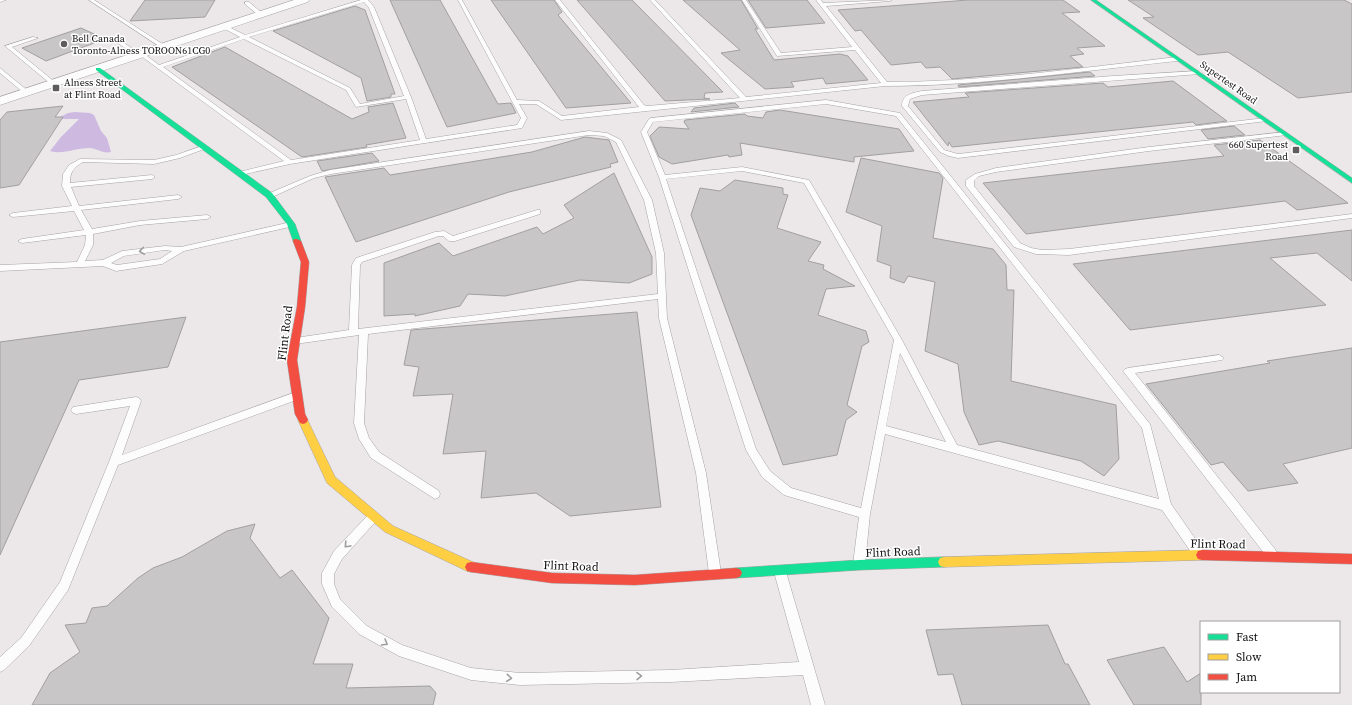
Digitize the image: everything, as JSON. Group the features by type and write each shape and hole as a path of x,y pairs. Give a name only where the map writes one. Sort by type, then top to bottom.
{"street":[{"path":"0,101 304,0"},
{"name":"Supertest Road","path":"1093,0 1352,181"},
{"name":"Flint Road","path":"98,69 269,195 290,224 305,262 301,307 292,360 300,414 330,480 390,529 468,567 552,578 635,580 858,566 1200,555 1352,559"}],"lane":[{"path":"0,1 4,0"},
{"path":"91,0 164,46"},
{"path":"158,67 244,37 365,0 372,7 424,141"},
{"path":"241,173 290,162 520,127 524,118 460,0"},
{"path":"557,0 642,106 646,108"},
{"path":"652,0 744,99"},
{"path":"744,0 779,55 857,48"},
{"path":"818,0 885,84"},
{"path":"822,5 890,0"},
{"path":"247,3 260,14"},
{"path":"223,26 348,89 358,106 408,97"},
{"path":"35,38 8,46 54,84"},
{"path":"116,40 158,67 290,162"},
{"path":"515,102 537,102 561,118 885,84 923,85 1010,77 1177,58"},
{"path":"0,70 26,92"},
{"path":"1198,73 922,93 906,98 905,102 906,106 942,151 958,156 1265,120"},
{"path":"865,514 788,492 766,474 751,450 662,177 644,132 651,120 826,102 898,114 1147,427 1166,506 1200,555"},
{"path":"269,195 312,177 330,172 589,133 614,136 619,141 648,200 660,253 663,318 701,473 716,574"},
{"path":"1285,134 1149,149 996,170 977,175 970,180 970,186 1017,245 1028,251 1041,253 1069,252 1352,216"},
{"path":"80,264 90,246 89,232 66,186 70,167 82,160 165,161 205,147"},
{"path":"662,177 742,169 807,181 898,340 954,449"},
{"path":"66,186 152,177"},
{"path":"13,215 178,197"},
{"path":"353,333 356,265 359,260 438,234 444,233 452,239 537,212"},
{"path":"22,241 89,232 140,223 207,217"},
{"path":"0,268 104,263 122,254 165,248 181,249 290,224"},
{"path":"104,263 116,268 162,261 181,249"},
{"path":"296,342 364,331 662,296"},
{"path":"364,331 359,423 364,439 375,455 435,494"},
{"path":"858,566 865,514 898,340"},
{"path":"1218,358 1128,371 1275,557"},
{"path":"114,462 297,395"},
{"path":"0,666 25,642 64,586 114,462 136,401 76,410"},
{"path":"881,429 1166,506"},
{"path":"374,516 338,555 328,573 328,584 336,603 364,630 399,650 471,674 520,679 671,676 808,668"},
{"path":"779,570 818,705"}],"shaded area":[{"path":"68,113 90,113 94,115 101,131 107,138 111,152 89,148 64,152 50,151 61,137 79,119 56,119"}],"building":[{"path":"145,0 215,0 205,17 130,21"},
{"path":"390,0 440,0 498,104 511,103 516,113 447,127"},
{"path":"491,0 554,0 562,12 558,15 631,103 566,108"},
{"path":"577,0 632,0 723,92 705,93 704,98 710,99 665,101"},
{"path":"683,0 741,0 758,29 755,29 774,60 840,54 848,56 868,80 826,84 823,78 791,82 794,87 765,89 721,53 740,50"},
{"path":"748,0 807,0 825,23 766,28"},
{"path":"968,0 1063,0 1080,12 1062,13 1105,46 1077,48 1084,54 1070,56 1083,67 952,79 940,67 926,68 921,62 891,65 861,30 855,31 838,10"},
{"path":"1128,0 1344,0 1352,4 1352,92 1298,98 1228,52 1198,55 1143,18 1154,17"},
{"path":"355,6 365,10 395,94 391,94 391,97 367,101 361,78 273,31"},
{"name":"Bell Canada Toronto-Alness TOROON61CG0","path":"81,28 105,39 46,61 22,48"},
{"path":"225,47 352,119 369,112 368,107 393,103 406,138 366,145 367,147 302,157 172,67"},
{"path":"1090,72 1095,76 959,87 958,85"},
{"path":"1173,81 1227,121 1196,125 1193,122 952,147 949,142 948,146 913,102 969,97 965,93 1103,83 1108,87"},
{"path":"735,103 739,107 691,112 694,108"},
{"path":"63,106 55,117 63,117 19,185 0,188 0,120 7,112"},
{"path":"780,110 899,129 914,151 854,157 854,162 740,143 742,155 729,157 728,155 672,164 659,157 650,136 659,127 689,129 684,122 685,120 745,114 747,116 763,118 766,112"},
{"path":"1234,126 1245,135 1208,139 1201,130"},
{"path":"585,137 609,140 618,162 610,164 611,167 509,192 356,242 325,177 384,168 390,175 532,152"},
{"path":"1260,140 1348,203 1297,210 1285,201 1026,234 983,183 1224,156 1214,145"},
{"path":"372,153 379,161 322,171 317,161"},
{"path":"861,158 939,173 943,178 933,238 993,249 1006,265 1007,290 1014,290 1011,381 1116,405 1119,459 1104,476 1081,461 998,441 979,445 964,412 958,364 925,351 935,282 908,276 904,283 890,278 891,266 877,261 882,226 846,212"},
{"path":"614,173 652,257 652,274 629,283 580,280 505,296 468,294 460,306 415,316 415,314 384,316 384,263 439,243 453,256 537,227 543,234 574,218 564,205"},
{"path":"735,180 783,188 783,194 788,195 777,228 821,242 808,261 824,265 823,269 855,286 826,289 818,315 866,331 869,342 862,346 847,405 857,412 846,420 837,455 783,465 691,215 700,188 720,191"},
{"path":"1352,230 1352,281 1317,253 1270,258 1326,305 1130,330 1073,264"},
{"path":"637,312 661,507 570,516 536,493 481,498 486,451 443,454 453,394 413,396 419,367 404,365 411,330"},
{"path":"186,317 168,367 79,380 0,555 0,342"},
{"path":"1352,348 1352,448 1283,464 1298,483 1248,491 1223,462 1211,465 1146,384 1270,363 1267,361"},
{"path":"255,524 250,538 280,578 292,570 329,618 313,664 353,664 346,688 430,686 436,693 433,705 32,705 50,673 80,652 65,625 86,623 92,608 107,606 138,578 153,568 182,557 227,531"},
{"path":"1048,625 1065,664 1068,664 1090,705 962,705 953,674 938,675 926,630"},
{"path":"1164,647 1187,682 1200,674 1201,705 1134,705 1107,660"}],"traffic: fast":[{"path":"1093,0 1352,181"},
{"path":"98,69 269,195 291,224 297,241"},
{"path":"736,573 859,565 944,562"}],"traffic: slow":[{"path":"303,420 331,480 389,529 471,567"},
{"path":"944,562 1202,555"}],"traffic: jam":[{"path":"297,241 305,262 301,307 292,360 300,414 303,420"},
{"path":"1202,555 1352,559"},
{"path":"471,567 552,578 635,580 736,573"}],"place":[{"name":"Bell Canada Toronto-Alness TOROON61CG0","path":"64,44"},
{"name":"Alness Street at Flint Road","path":"56,88"},
{"name":"660 Supertest Road","path":"1296,150"}]}
